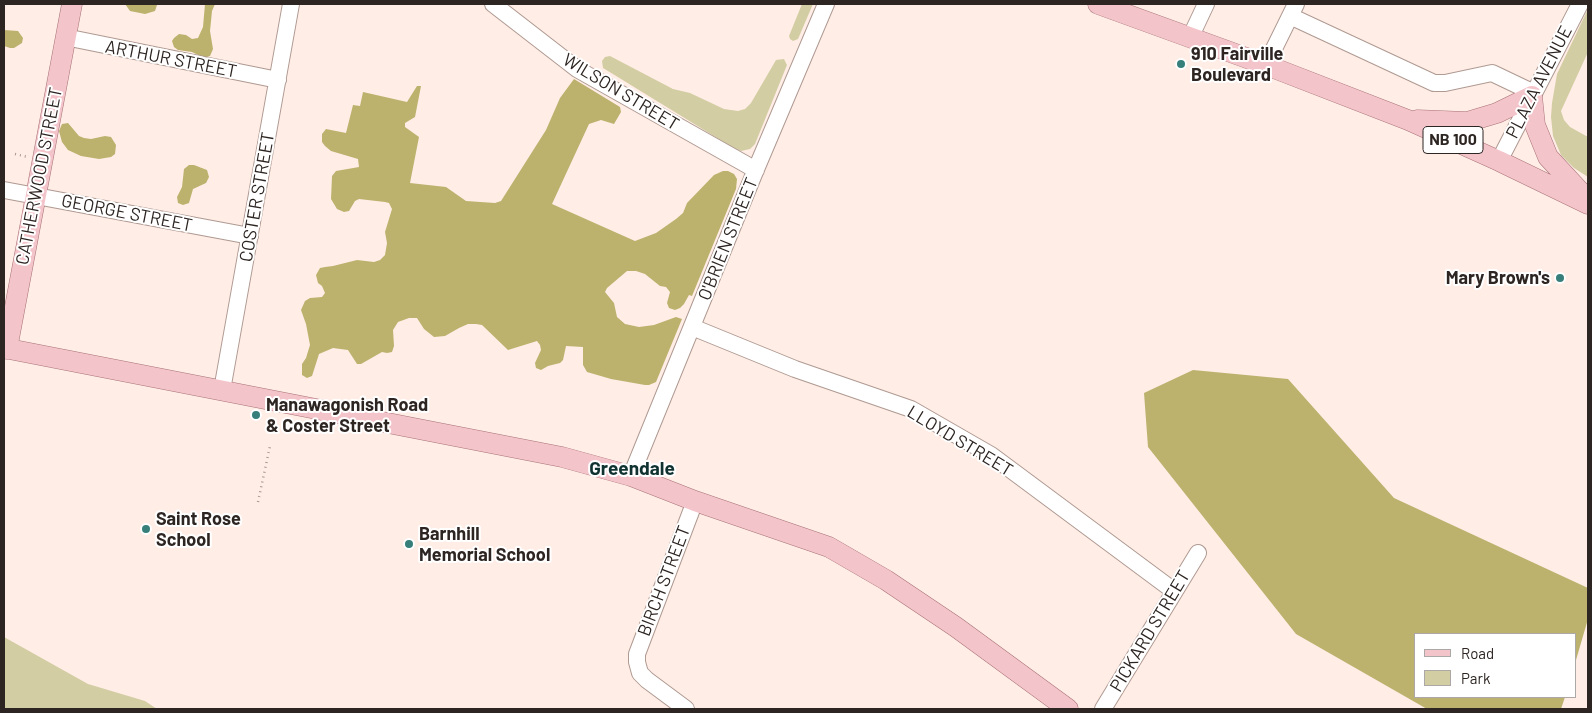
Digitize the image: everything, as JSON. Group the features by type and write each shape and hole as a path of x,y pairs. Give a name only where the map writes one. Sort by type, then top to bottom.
{"main road":[{"name":"CATHERWOOD STREET","path":"5,349 72,4"},
{"name":"NB 100","path":"1098,4 1266,65 1408,120 1588,202"},
{"path":"1408,120 1467,122 1497,113 1533,95 1535,124 1548,157 1588,202"},
{"path":"5,349 562,457 631,476 695,501 829,548 886,580 956,626 1068,709"}],"street":[{"name":"COSTER STREET","path":"222,390 291,4"},
{"name":"WILSON STREET","path":"493,4 577,69 756,170"},
{"name":"O'BRIEN STREET","path":"631,476 826,4"},
{"path":"1190,38 1206,4"},
{"name":"PLAZA AVENUE","path":"1499,161 1580,4"},
{"path":"1266,65 1293,10 1434,83 1446,83 1492,73 1533,95"},
{"name":"ARTHUR STREET","path":"65,38 278,80"},
{"name":"GEORGE STREET","path":"4,190 250,236"},
{"name":"LLOYD STREET","path":"692,327 795,369 911,409 991,455 1174,591"},
{"name":"BIRCH STREET","path":"686,709 640,673 637,654 695,501"},
{"name":"PICKARD STREET","path":"1102,709 1198,553"}],"path":[{"path":"258,502 270,446"}],"green space":[{"path":"802,4 813,4 798,39 793,41 789,36"},
{"path":"1588,9 1588,52 1561,111 1564,120 1570,127 1588,137 1588,177 1574,168 1561,155 1553,136 1551,117 1557,74"},
{"path":"610,56 673,89 690,93 724,109 738,111 745,109 751,103 776,60 784,59 787,65 755,144 750,149 741,151 603,68 602,61 605,57"},
{"path":"4,637 88,684 145,701 157,709 4,709"}],"shaded area":[{"path":"125,4 157,5 155,11 145,14 130,11"},
{"path":"205,4 215,4 212,11 210,31 213,49 210,56 204,58 192,52 178,50 174,47 172,41 179,34 186,35 192,39 198,38 203,27"},
{"path":"4,30 18,31 23,38 22,43 14,48 4,46"},
{"path":"574,79 620,107 621,112 614,124 601,120 589,124 552,204 635,241 656,233 676,219 683,213 687,203 714,175 728,171 734,174 737,179 736,189 692,296 689,295 680,308 675,310 669,308 667,303 670,292 666,287 660,286 645,274 636,271 627,271 607,288 605,292 614,303 617,317 625,324 639,327 654,325 676,317 682,319 656,382 645,385 611,379 587,372 583,365 583,347 566,346 563,360 560,363 541,370 536,368 535,363 541,350 537,341 508,350 482,325 476,324 468,324 445,336 434,337 424,329 417,318 409,318 398,322 393,330 394,346 392,352 382,352 361,364 357,364 348,350 333,348 319,354 312,376 307,378 302,375 302,364 310,345 301,310 305,301 310,298 322,297 325,293 322,286 318,283 316,275 320,268 357,260 374,262 380,260 385,255 387,243 385,232 392,209 389,203 359,199 355,201 349,211 344,212 337,209 331,199 332,176 336,171 359,167 358,159 331,151 325,146 322,142 322,134 326,129 346,133 353,105 360,106 363,92 407,102 417,86 421,86 415,117 405,123 405,127 419,137 410,183 446,187 466,201 495,203 501,201 546,130 560,98"},
{"path":"68,123 79,136 84,138 111,137 116,145 115,154 111,157 99,159 81,156 68,150 62,142 59,131 62,124"},
{"path":"189,165 207,170 209,177 206,183 193,189 189,203 183,205 178,203 177,197 182,187 184,169"},
{"path":"1193,370 1288,379 1394,498 1588,588 1588,619 1577,657 1577,633 1414,633 1414,698 1565,698 1561,709 1427,709 1296,634 1148,447 1144,393"}],"place":[{"name":"910 Fairville Boulevard","path":"1181,64"},
{"name":"Mary Brown's","path":"1560,278"},
{"name":"Manawagonish Road & Coster Street","path":"256,415"},
{"name":"Saint Rose School","path":"146,529"},
{"name":"Barnhill Memorial School","path":"409,544"}],"district":[{"name":"Greendale","path":"632,469"}]}
